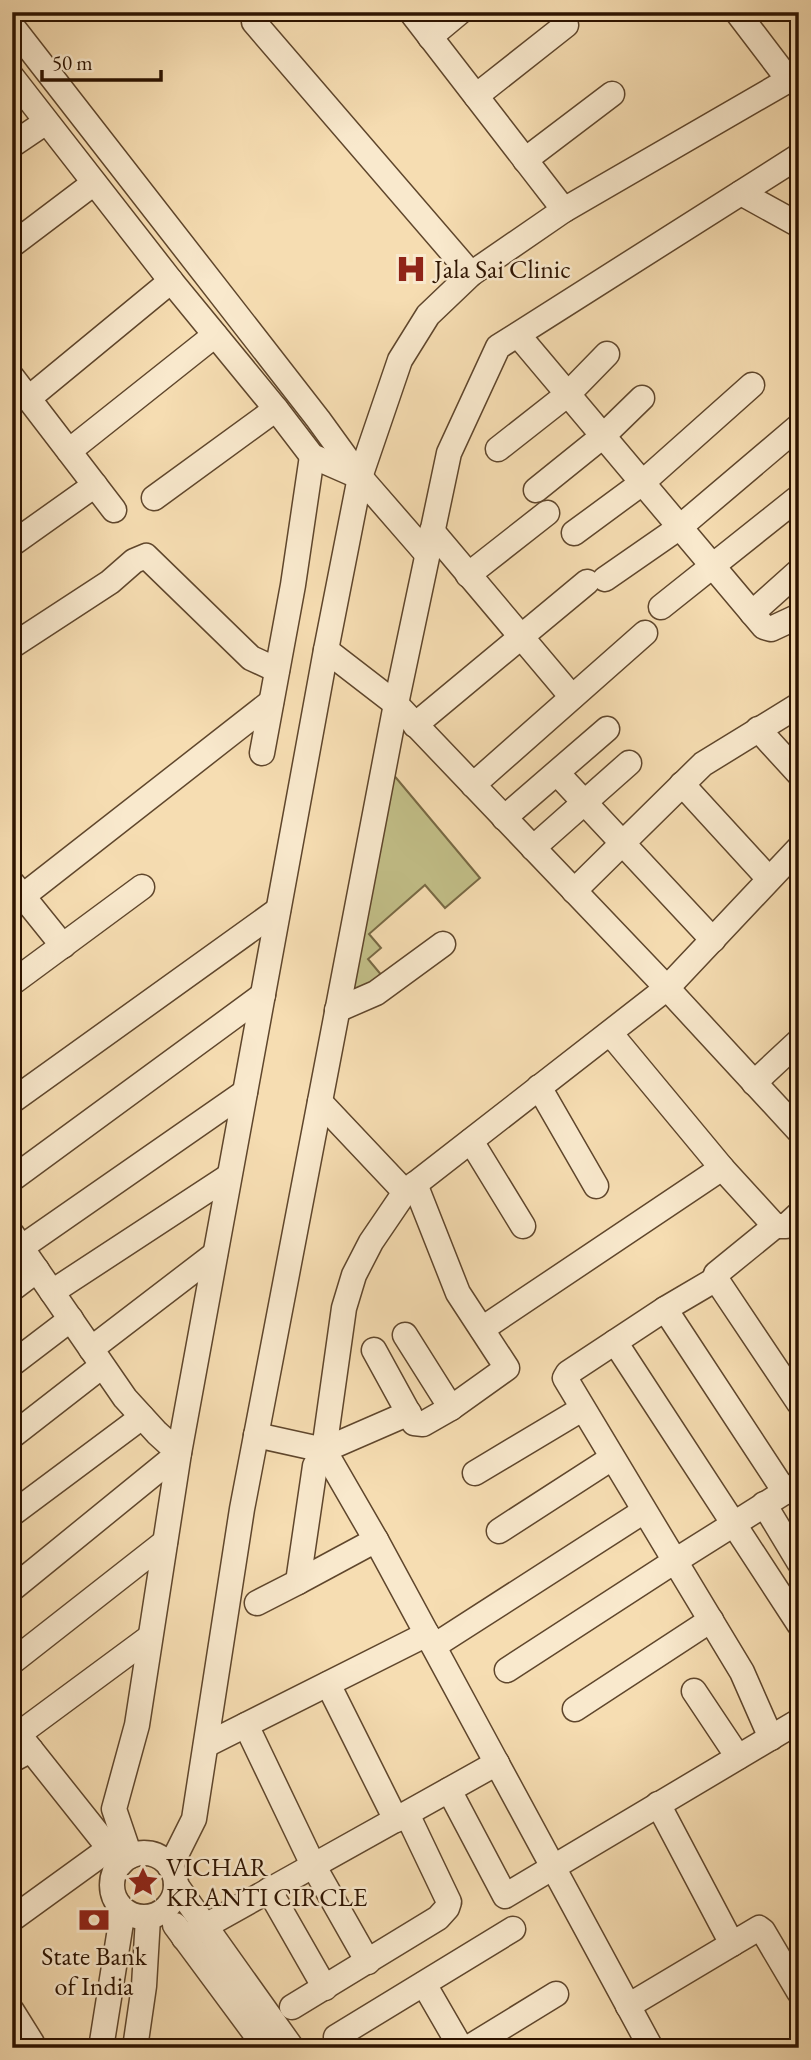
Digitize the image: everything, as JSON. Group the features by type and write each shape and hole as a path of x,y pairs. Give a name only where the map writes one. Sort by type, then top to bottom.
{"street":[{"path":"411,12 564,210"},
{"path":"430,37 460,12"},
{"path":"271,2044 184,1938 157,1914 131,1915 123,1910 112,1892 120,1856 114,1809 137,1725 179,1453 360,477 400,360 428,315 471,274 564,210 794,76 737,12"},
{"path":"254,22 471,274"},
{"path":"476,96 566,25"},
{"path":"12,26 318,419 360,477 468,575 572,697"},
{"path":"12,77 312,456 360,477"},
{"path":"525,160 612,94"},
{"path":"12,145 46,122"},
{"path":"135,2048 157,1914 175,1894 173,1876 194,1819 242,1508 396,704 449,453 498,347 799,156"},
{"path":"12,245 94,183"},
{"path":"741,193 799,225"},
{"path":"29,398 171,281"},
{"path":"69,451 215,335"},
{"path":"518,335 767,629 799,616"},
{"path":"498,449 568,394 607,354"},
{"path":"12,377 114,510"},
{"path":"574,533 642,483 752,386"},
{"path":"468,575 642,398"},
{"path":"155,498 276,409"},
{"path":"415,725 520,638 596,581 680,527 799,426"},
{"path":"262,753 293,585 312,456"},
{"path":"12,544 95,485"},
{"path":"661,607 799,497"},
{"path":"12,646 110,582 134,561 146,556 251,658 277,670"},
{"path":"752,613 799,571"},
{"path":"472,785 645,633"},
{"path":"326,650 396,704 667,988 799,1131"},
{"path":"63,946 17,890 271,702"},
{"path":"574,891 716,754 799,705"},
{"path":"504,818 607,729"},
{"path":"758,729 799,774"},
{"path":"533,848 629,762"},
{"path":"557,773 713,940"},
{"path":"682,785 769,880"},
{"path":"298,1582 315,1466 324,1450 344,1308 354,1275 371,1242 410,1188 667,988 799,848"},
{"path":"12,984 142,887"},
{"path":"12,1101 278,910"},
{"path":"337,1010 376,993 443,944"},
{"path":"12,1179 262,995"},
{"path":"610,1033 722,1168 775,1226"},
{"path":"754,1083 799,1041"},
{"path":"540,1087 596,1186"},
{"path":"179,1453 125,1398 17,1240 245,1091"},
{"path":"320,1102 410,1188 458,1293 507,1368 451,1408 418,1425 374,1350"},
{"path":"471,1141 523,1226"},
{"path":"482,1329 722,1168"},
{"path":"52,1292 229,1176"},
{"path":"716,1273 775,1226 786,1226 799,1214"},
{"path":"12,1436 215,1254"},
{"path":"12,1289 37,1270"},
{"path":"771,1738 742,1672 565,1378 568,1373 615,1342 716,1279 799,1403"},
{"path":"666,1309 782,1493 799,1562"},
{"path":"12,1364 71,1319"},
{"path":"405,1335 451,1408"},
{"path":"615,1342 799,1624"},
{"path":"475,1473 582,1409"},
{"path":"256,1435 324,1450 409,1413"},
{"path":"12,1514 142,1417"},
{"path":"324,1450 431,1640 651,2048"},
{"path":"12,1589 179,1453"},
{"path":"499,1531 612,1458"},
{"path":"507,1670 782,1493"},
{"path":"206,1745 328,1684 431,1640 644,1510"},
{"path":"257,1603 376,1540"},
{"path":"12,1662 165,1542"},
{"path":"575,1709 710,1620"},
{"path":"120,1856 17,1742 150,1637"},
{"path":"292,2007 438,1918 449,1902 328,1684"},
{"path":"694,1691 738,1757"},
{"path":"449,1790 505,1896 799,1721"},
{"path":"246,1725 313,1865 368,1962"},
{"path":"184,1938 497,1763"},
{"path":"658,1804 733,1944"},
{"path":"12,1919 120,1856 138,1853 156,1856 207,1926 271,2044"},
{"path":"269,1890 325,1988"},
{"path":"101,2048 123,1910"},
{"path":"628,2006 759,1928 799,1992"},
{"path":"336,2037 513,1929"},
{"path":"424,1984 461,2048"},
{"path":"468,2048 556,1994"},
{"path":"12,2011 32,2043"}],"shaded area":[{"path":"392,773 480,878 445,908 425,885 369,934 381,948 368,959 388,983 342,1006"}],"place":[{"name":"Jala Sai Clinic","path":"411,269"},
{"name":"VICHAR KRANTI CIRCLE","path":"143,1882"},
{"name":"State Bank of India","path":"94,1920"}]}
